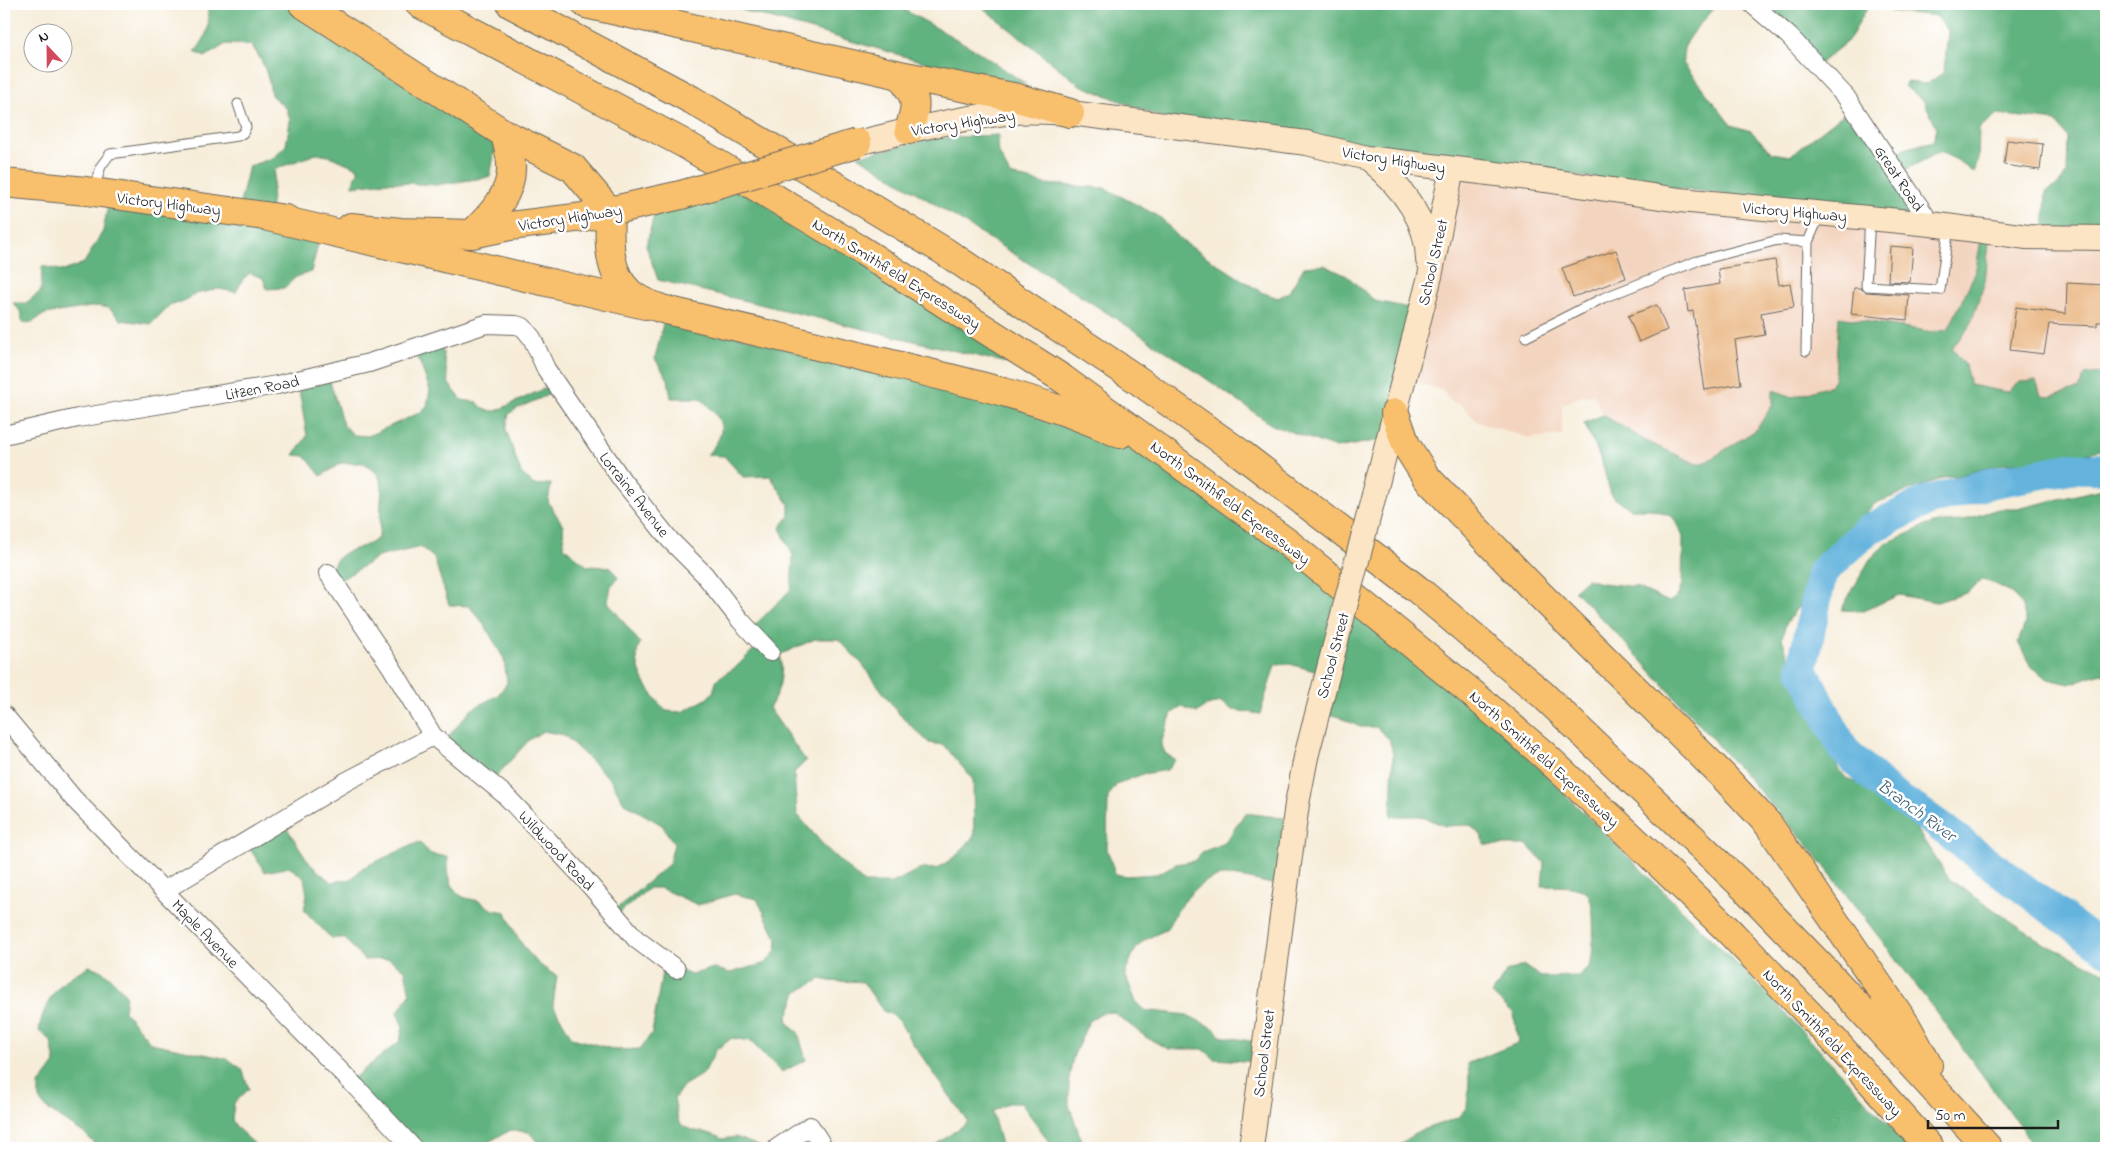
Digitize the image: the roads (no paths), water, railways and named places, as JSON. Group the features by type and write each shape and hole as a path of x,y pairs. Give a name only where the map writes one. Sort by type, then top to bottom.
{"main road":[{"path":"303,4 505,134 573,168 610,212 611,252 617,276 630,293 640,300 662,309"},
{"name":"North Smithfield Expressway","path":"420,4 683,143 858,248 1063,379 1212,486 1364,602 1543,754 1727,930 1832,1038 1930,1148"},
{"path":"511,4 692,100 944,251 1136,378 1256,465 1417,589 1542,694 1750,892 1834,980 1988,1148"},
{"path":"586,4 900,75 1018,98 1070,113"},
{"path":"900,75 914,95 915,112 909,130"},
{"name":"Victory Highway","path":"4,183 401,232 472,234 510,226 610,212 681,195 857,143 909,130 1005,113 1070,113 1307,143 1366,158 1536,179 1680,200 1940,225"},
{"path":"472,234 491,214 508,190 511,164 505,134"},
{"path":"1366,158 1387,175 1407,198 1422,227 1428,250 1430,276"},
{"name":"School Street","path":"1251,1148 1297,804 1306,757 1430,276 1452,169"},
{"path":"264,216 940,374 1036,400 1070,412 1131,439 1212,486"},
{"path":"1940,225 2027,237 2106,238"},
{"path":"1395,413 1406,445 1426,477 1530,585 1724,777 1768,824 1906,1025 1952,1108"}],"street":[{"name":"Great Road","path":"1752,4 1789,36 1846,98 1940,225"},
{"name":"Litzen Road","path":"4,435 78,418 277,385 369,363 486,324 516,325"},
{"name":"Lorraine Avenue","path":"516,325 523,327 532,338 546,369 622,480 670,540 704,574 740,620 770,652"},
{"name":"Wildwood Road","path":"328,573 392,668 433,736 504,795 582,876 636,940 676,969"},
{"name":"Maple Avenue","path":"4,715 73,798 165,890 413,1148"},
{"path":"165,890 347,781 433,736"},
{"path":"777,1148 810,1126 824,1148"}],"lane":[{"path":"93,193 100,166 110,154 238,136 243,133 246,127 238,104"},
{"path":"1806,351 1808,242 1820,213"},
{"path":"1870,218 1866,286 1940,290 1940,225"},
{"path":"1526,338 1602,298 1696,261 1778,240 1808,242"}],"waterway":[{"name":"Branch River","path":"2106,469 2073,468 1991,483 1927,501 1869,529 1822,572 1802,669 1844,750 1890,793 1923,814 2106,950"}]}
